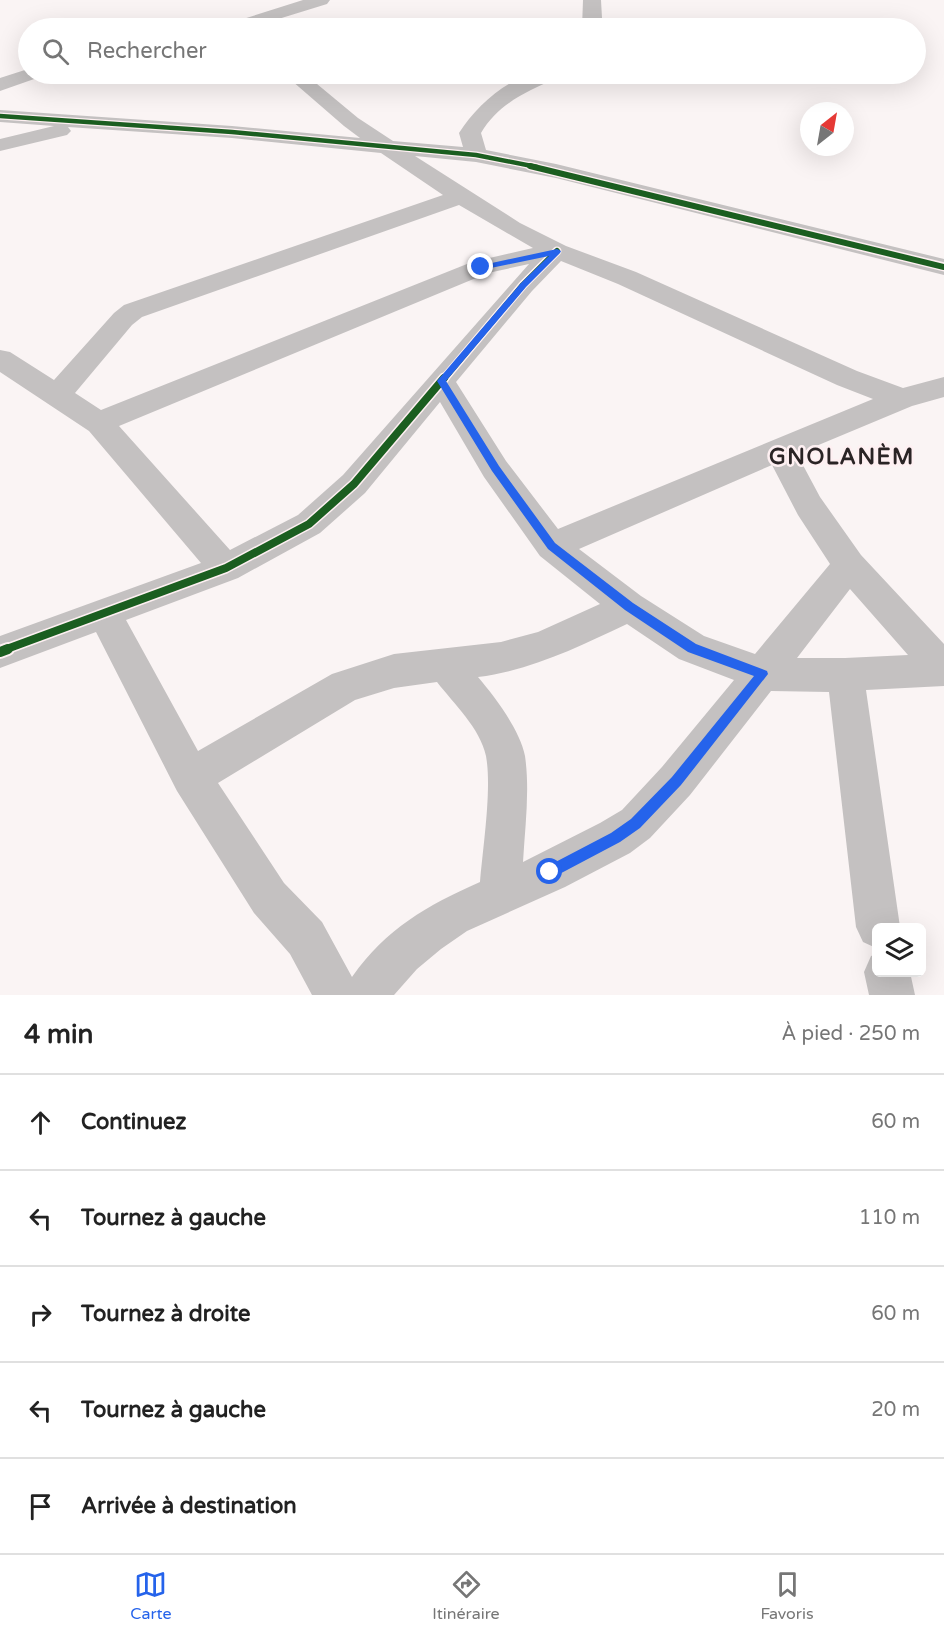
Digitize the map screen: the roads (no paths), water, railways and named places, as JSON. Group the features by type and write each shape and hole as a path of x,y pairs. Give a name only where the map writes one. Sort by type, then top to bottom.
{"street":[{"path":"270,18 321,0"},
{"path":"592,0 593,18"},
{"path":"207,18 221,11 231,18"},
{"path":"0,85 18,78"},
{"path":"305,84 332,108 461,197 557,251 627,278 848,378 902,399"},
{"path":"476,155 470,133 487,108 509,92 527,84"},
{"path":"0,116 232,132 476,155 578,176 944,267"},
{"path":"0,145 95,123"},
{"path":"57,395 123,319 133,311 461,197"},
{"path":"0,652 226,568 309,524 354,484 523,285 557,251"},
{"path":"99,423 481,267 557,251"},
{"path":"0,359 99,423 226,568"},
{"path":"441,381 495,469 552,546 629,606 692,648 763,674 845,675 944,669"},
{"path":"552,546 902,399 944,387"},
{"path":"779,449 809,507 849,565 944,669"},
{"path":"367,995 383,972 425,933 452,916 550,872 615,838 636,824 676,781 849,565"},
{"path":"191,777 345,686 393,671 501,658 544,646 629,606"},
{"path":"104,613 191,777 269,898 306,938 337,995"},
{"path":"444,664 487,716 505,754 507,799 500,896"},
{"path":"845,675 877,923"},
{"path":"888,977 892,995"}],"district":[{"name":"GNOLANÈM","path":"842,456"}]}
